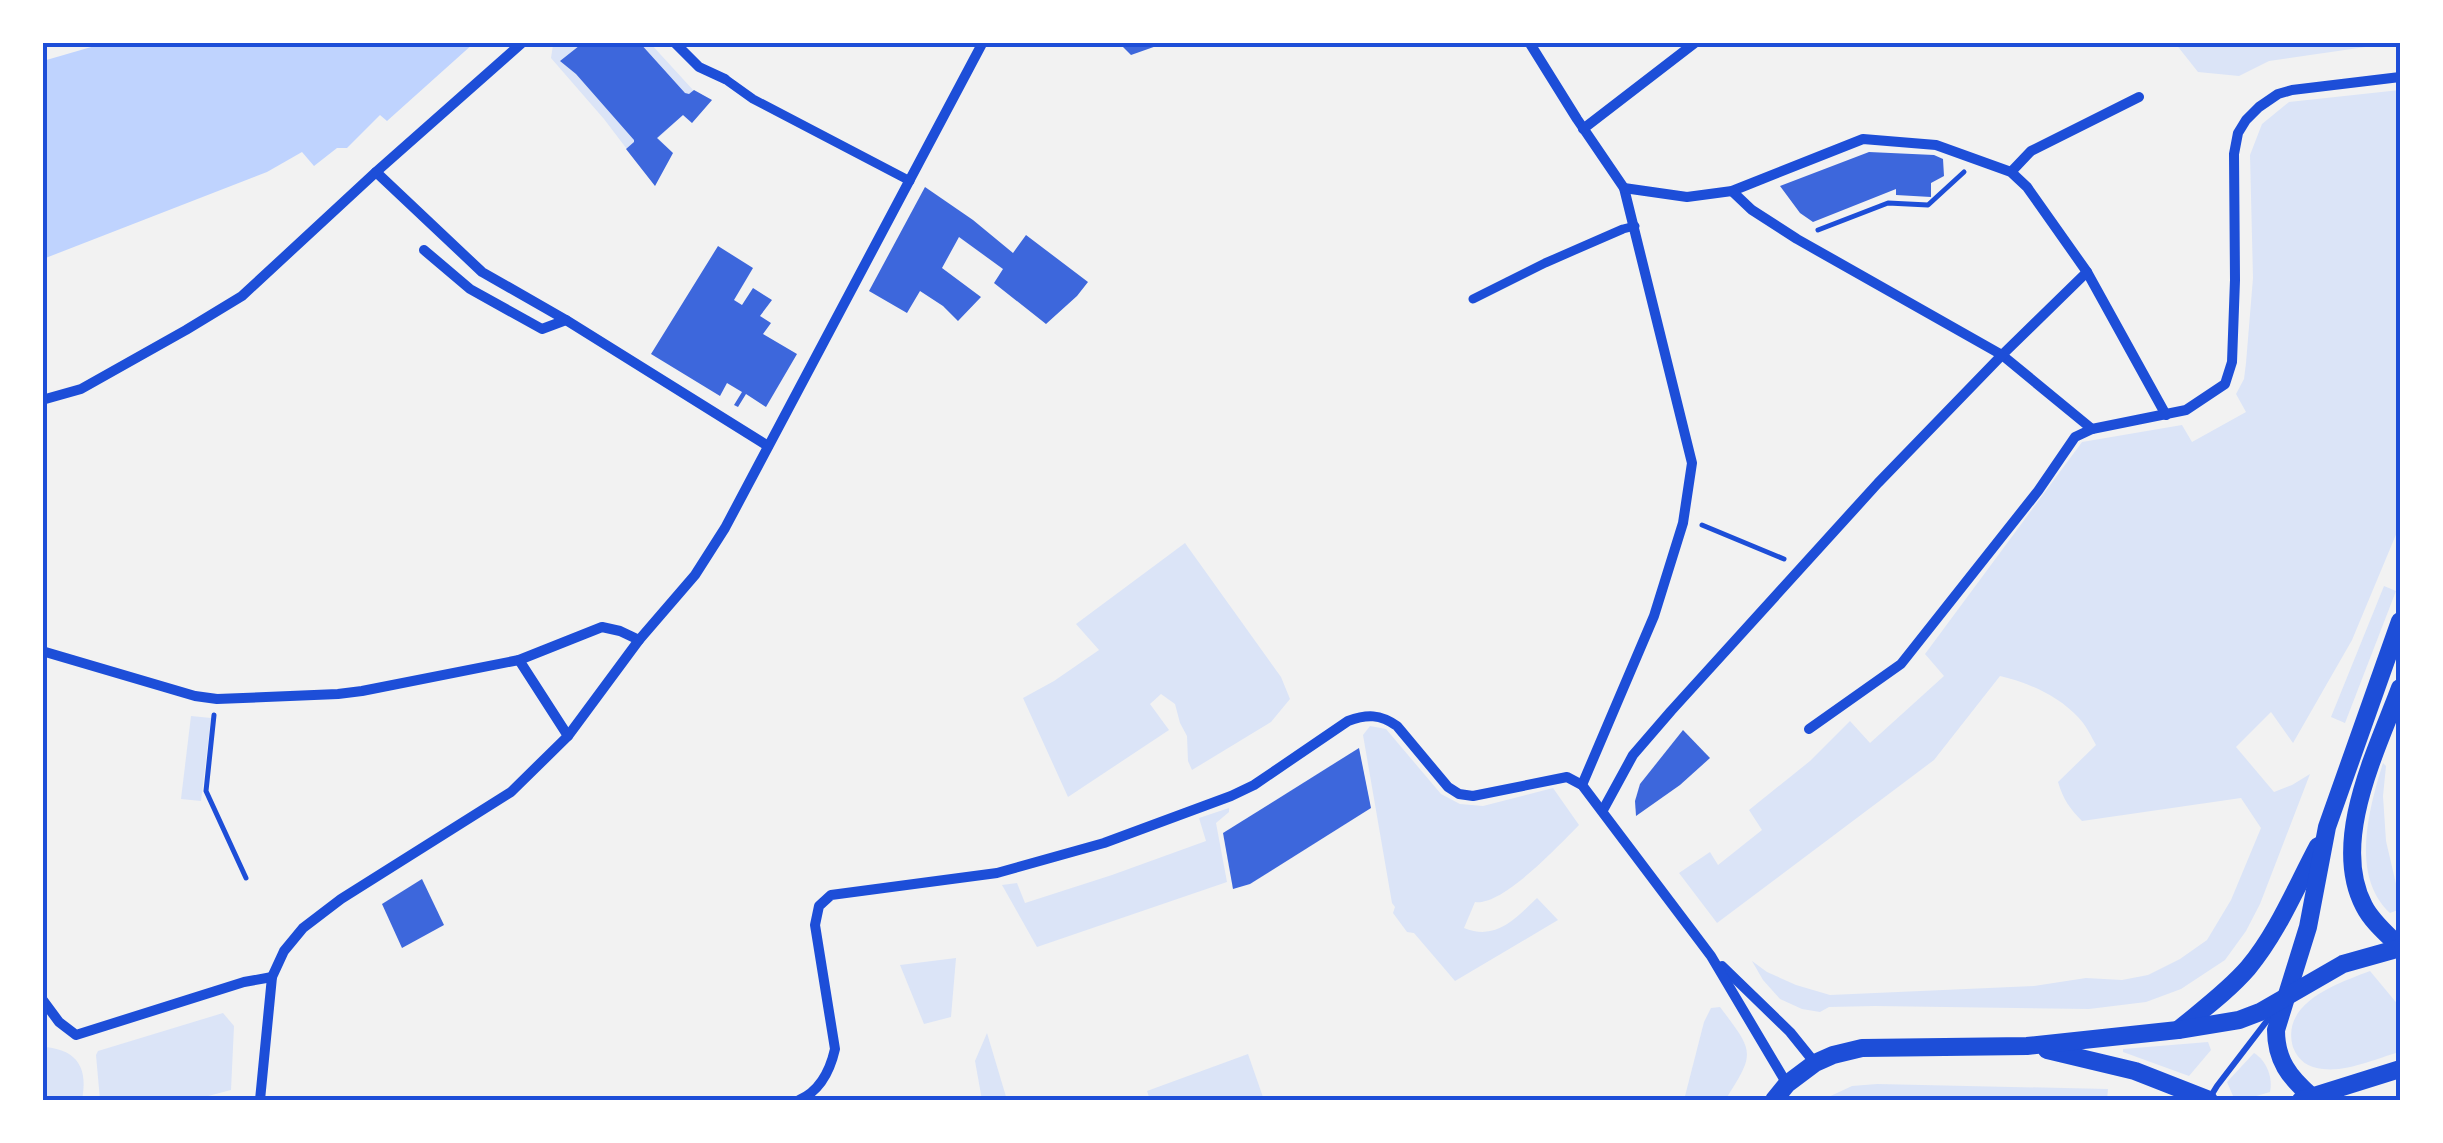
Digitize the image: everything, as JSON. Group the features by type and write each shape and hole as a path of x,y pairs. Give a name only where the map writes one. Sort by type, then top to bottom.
{"main road":[{"path":"2178,1030 2232,985 2275,928 2327,828 2400,620"},
{"path":"1774,1100 1787,1084 1815,1063 1862,1048 2027,1046 2238,1020 2260,1012 2343,964 2400,947 2364,907 2355,882 2352,853 2360,798 2400,688"},
{"path":"2327,828 2308,927 2276,1030 2282,1064 2305,1098 2400,1069"},
{"path":"2027,1046 2106,1062 2209,1100"}],"street":[{"path":"42,400 81,388 242,296 522,42"},
{"path":"674,42 699,67 753,99 910,181"},
{"path":"260,1100 272,978 284,950 303,928 341,899 512,792 568,736 639,640 695,575 725,528 983,42"},
{"path":"1529,42 1624,188 1692,463 1683,524 1654,616 1582,785"},
{"path":"1583,129 1696,42"},
{"path":"1809,728 1902,664 2038,491 2075,437 2092,429 2186,410 2225,384 2232,362 2234,154 2238,133 2246,120 2278,94 2400,77"},
{"path":"2011,172 2030,150 2139,96"},
{"path":"1624,188 1688,196 1732,191 1863,139 1936,145 1978,158 2011,172 2027,187 2088,272 2166,416"},
{"path":"376,172 482,272 768,446"},
{"path":"1732,191 1752,210 1797,238 2002,356 2092,429"},
{"path":"1472,298 1635,226"},
{"path":"424,250 470,289 542,330 566,320"},
{"path":"1603,810 1633,755 1670,711 1878,483 2088,272"},
{"path":"42,651 217,700 350,693 518,660 602,627 620,630 639,640"},
{"path":"518,660 568,736"},
{"path":"798,1100 816,1090 830,1068 835,1048 814,925 819,906 831,894 997,873 1104,843 1254,785 1348,721 1364,715 1386,718 1397,726 1448,787 1459,794 1473,796 1566,777 1582,785 1711,956 1787,1084"},
{"path":"1711,956 1790,1032 1815,1063"},
{"path":"42,999 59,1022 76,1035 244,982 272,978"}],"lane":[{"path":"2209,1100 2287,996"}],"path":[{"path":"1797,238 1888,203 1928,205 1978,158"},
{"path":"1698,523 1791,562"},
{"path":"216,709 206,792 246,878"}],"shaded area":[{"path":"2400,42 2269,61 2239,76 2198,72 2175,43"},
{"path":"556,43 650,43 693,90 712,100 692,123 683,115 658,138 673,153 655,186 551,58"},
{"path":"2400,90 2400,525 2352,640 2293,743 2271,712 2236,747 2274,792 2310,774 2246,931 2225,960 2181,989 2146,1002 2089,1009 1875,1006 1829,1007 1820,1012 1780,999 1752,961 1796,985 1830,995 2034,986 2148,975 2207,940 2231,900 2261,828 2241,798 2082,821 2067,803 2058,782 2096,745 2090,734 2070,709 2052,696 2000,676 1934,760 1717,923 1679,873 1710,852 1718,865 1762,830 1749,810 1810,761 1850,721 1870,743 1944,676 1925,654 2082,442 2182,425 2192,442 2246,412 2236,394 2244,379 2253,278 2250,155 2262,124 2289,102"},
{"path":"1185,543 1281,677 1290,699 1271,722 1192,770 1187,736 1175,704 1161,694 1150,704 1169,730 1068,797 1023,698 1099,650 1076,624"},
{"path":"2384,586 2396,591 2345,723 2331,717"},
{"path":"191,716 211,718 201,801 181,799"},
{"path":"1370,726 1386,729 1441,794 1460,804 1483,806 1553,788 1579,825 1515,885 1487,901 1475,902 1464,928 1495,930 1537,898 1558,920 1455,981 1414,933 1407,932 1393,913 1363,735"},
{"path":"2383,763 2386,841 2400,901 2398,910 2390,913 2370,880 2366,841"},
{"path":"1229,808 1216,823 1227,882 1037,947 1002,885 1017,883 1025,903 1112,875 1206,841 1199,818"},
{"path":"956,958 951,1017 924,1024 900,965"},
{"path":"2370,971 2400,1007 2400,1052 2342,1068 2318,1068 2305,1063 2293,1047 2291,1031 2303,1006 2329,988"},
{"path":"1720,1007 1745,1044 1746,1062 1725,1100 1684,1100 1704,1022 1711,1008"},
{"path":"223,1013 234,1026 231,1090 193,1100 100,1100 98,1051"},
{"path":"987,1033 1007,1100 982,1100 975,1061"},
{"path":"43,1041 45,1047 66,1052 79,1063 84,1079 82,1100 43,1100"},
{"path":"2208,1042 2211,1050 2189,1076 2123,1052 2123,1049"},
{"path":"2254,1053 2268,1070 2270,1092 2253,1097 2233,1096 2227,1082"},
{"path":"1248,1054 1264,1100 1150,1100 1147,1091"},
{"path":"1852,1086 2108,1089 2107,1100 1822,1100"}],"water":[{"path":"105,43 474,43 387,121 380,115 347,148 337,148 314,166 302,152 267,172 43,259 43,61"}],"building":[{"path":"584,42 639,42 685,93 694,90 712,100 692,123 683,115 657,138 673,153 655,186 626,149 634,140 560,61"},
{"path":"1118,42 1165,42 1165,43 1131,55"},
{"path":"1869,152 1934,155 1943,159 1944,176 1931,183 1931,197 1896,195 1896,189 1813,222 1800,213 1780,186"},
{"path":"925,187 1013,253 1026,235 1088,282 1046,324 994,283 1003,269 959,237 942,268 981,297 958,321 920,291 907,313 869,291"},
{"path":"718,246 753,268 734,300 742,305 753,288 772,300 760,316 771,323 763,334 797,354 766,407 746,394 738,407 734,405 742,392 727,383 720,396 651,354"},
{"path":"1683,730 1710,758 1636,816 1640,784"},
{"path":"1359,748 1371,808 1250,884 1233,889 1223,833"},
{"path":"422,879 444,925 402,948 382,904"}]}
